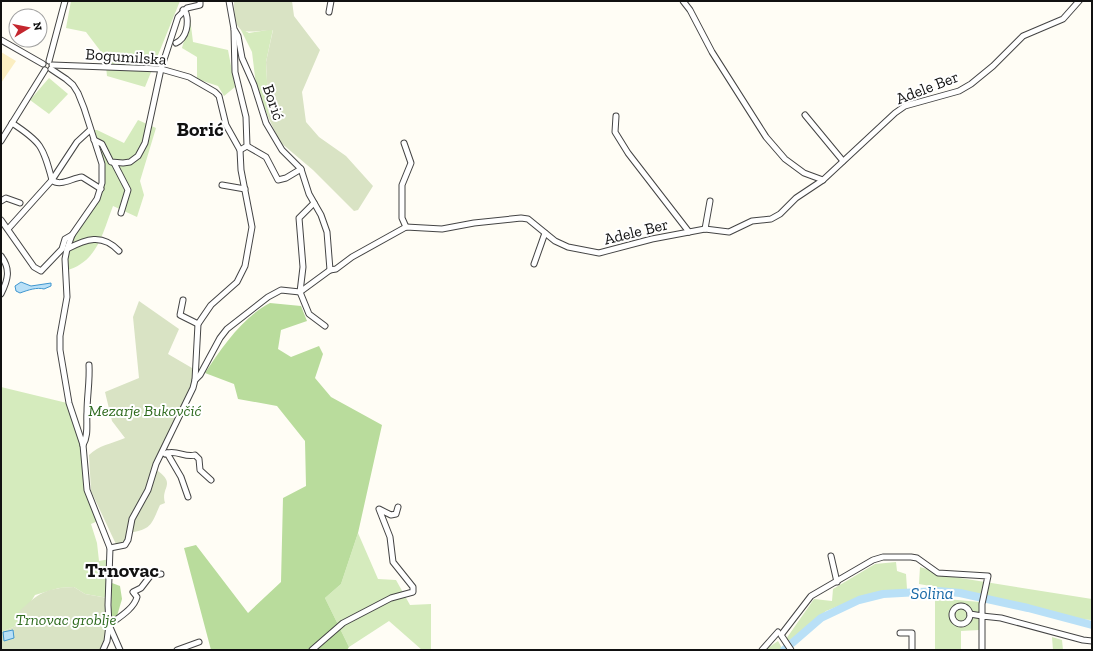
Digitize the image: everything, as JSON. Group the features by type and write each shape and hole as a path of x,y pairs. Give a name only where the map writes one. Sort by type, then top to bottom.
{"street":[{"path":"1,141 49,65 65,1"},
{"path":"114,163 130,162 138,156 145,143 161,69 178,17 183,10 200,5 200,1"},
{"name":"Borić","path":"229,1 234,29 238,36 242,58 254,85 266,123 282,150 301,169 314,203 321,215 327,232 330,270"},
{"path":"329,12 331,1"},
{"path":"683,1 766,138 785,159 804,173 823,180"},
{"name":"Adele Ber","path":"406,227 442,229 474,223 521,218 528,219 555,241 568,247 599,253 652,239 705,229 719,232 730,232 752,221 771,219 780,214 796,198 823,180 894,113 905,106 965,88 993,66 1023,36 1063,19 1079,1"},
{"path":"176,43 182,38 188,23 186,13 183,10"},
{"path":"234,29 235,72 246,117 247,146"},
{"path":"1,40 49,65 74,85 84,108 102,164 101,189 89,213 72,235 67,249 65,259 67,298 61,329 60,350 70,407 83,445 87,490 110,548 108,641 103,650"},
{"name":"Bogumilska","path":"49,65 161,69 189,77 215,92 219,96 226,125 240,150 252,227 245,266 237,282 211,305 198,324"},
{"path":"805,114 844,160"},
{"name":"Adele Ber","path":"616,116 615,132 628,153 689,232"},
{"path":"12,123 37,141 42,150 52,180 59,184 82,177 101,189"},
{"path":"8,229 52,180 66,161 70,150 90,130"},
{"path":"94,140 102,144 128,190 121,213"},
{"path":"195,380 200,375 220,338 227,329 268,297 280,290 300,292 330,270 336,269 352,257 406,227 402,218 402,185 411,163 404,143"},
{"path":"240,150 247,146"},
{"path":"247,146 266,157 278,180 286,178 301,169"},
{"path":"222,184 245,189"},
{"path":"1,201 6,198 20,203"},
{"path":"705,229 710,201"},
{"path":"314,203 299,218 303,267 300,292 309,314 324,326"},
{"path":"1,220 34,267 41,271 62,249 66,239 72,235"},
{"path":"534,264 545,233"},
{"path":"67,249 85,239 112,243 119,251"},
{"path":"1,256 8,268 8,275 1,294"},
{"path":"110,548 125,545 128,540 132,519 148,490 160,454 193,388 195,380 198,324 180,315 183,300"},
{"path":"83,445 87,438 86,410 90,385 89,365"},
{"path":"160,454 173,452 186,456 195,455 199,458 200,470 211,480"},
{"path":"167,453 181,477 188,497"},
{"path":"312,650 349,620 391,598 413,592 413,587 393,562 390,537 379,509 391,515 396,514 398,507"},
{"path":"831,556 837,582"},
{"path":"762,650 780,635 811,596 822,588 837,582 872,560 883,557 917,558 938,573 988,576 982,604 982,650"},
{"path":"109,625 130,609 137,597 133,592 140,588 151,575 160,574"},
{"path":"970,614 1001,618 1092,641"},
{"path":"109,625 120,650"},
{"path":"900,633 912,633 912,650"},
{"path":"780,635 791,650"},
{"path":"177,650 199,642"}],"green space":[{"path":"71,1 180,1 145,87 107,76 105,57 86,32 66,28"},
{"path":"234,1 292,1 294,16 320,50 302,92 306,122 319,137 346,156 373,186 358,210 354,211 313,170 280,142 269,119 266,62 273,30 254,32 242,30 238,27 236,21"},
{"path":"190,18 193,42 228,50 235,87 224,96 218,86 197,79 197,57 182,48"},
{"path":"240,28 249,33 273,29 266,62 269,119 256,85 252,52"},
{"path":"49,78 68,94 49,114 30,100"},
{"path":"138,120 156,128 140,181 144,195 137,217 113,206 102,236 92,254 76,267 65,271 69,241 97,199 102,174 90,130 97,130 124,143"},
{"name":"Mezarje Bukovčić","path":"139,301 179,329 168,354 192,368 193,388 155,469 166,478 167,486 164,498 165,503 160,505 155,517 147,528 129,533 128,540 121,545 116,544 91,491 89,455 101,447 125,438 112,421 105,392 139,378 133,317"},
{"path":"270,303 301,306 307,321 281,330 278,349 291,357 319,346 323,354 315,378 331,397 382,425 358,533 341,584 325,598 349,647 347,650 211,650 184,548 196,545 248,613 281,582 283,498 306,486 305,441 277,406 238,399 234,384 205,373 226,343 242,324"},
{"path":"1,387 67,403 79,433 87,490 100,520 91,524 97,543 99,561 110,559 108,598 85,594 74,587 59,588 35,595 16,626 1,632"},
{"path":"358,533 378,579 396,580 410,605 431,604 431,650 422,650 389,621 349,647 325,598 341,584"},
{"path":"896,562 897,571 906,574 907,589 869,594 826,611 789,641 786,639 814,599 832,601 833,589 875,564"},
{"path":"920,567 954,577 1092,599 1092,620 1077,619 992,597 919,584"},
{"path":"112,583 120,586 122,599 117,616 111,619"},
{"name":"Trnovac groblje","path":"74,587 85,594 108,598 109,625 103,650 1,650 1,632 16,626 20,619 19,612 32,600 49,590"},
{"path":"935,598 980,602 979,630 961,631 961,650 935,650"},
{"path":"1052,637 1062,640 1063,650 1053,650"},
{"path":"778,641 783,650 765,650"}],"sand":[{"path":"1,52 16,61 1,83"}],"water":[{"path":"21,282 31,286 51,283 51,286 44,289 29,290 20,293 16,291 15,286"},
{"path":"13,630 14,638 4,641 3,632"}],"waterway":[{"name":"Solina","path":"784,650 821,618 859,600 883,594 938,591 960,593 1028,608 1092,625"}],"district":[{"name":"Borić","path":"200,129"},
{"name":"Trnovac","path":"122,570"}]}
